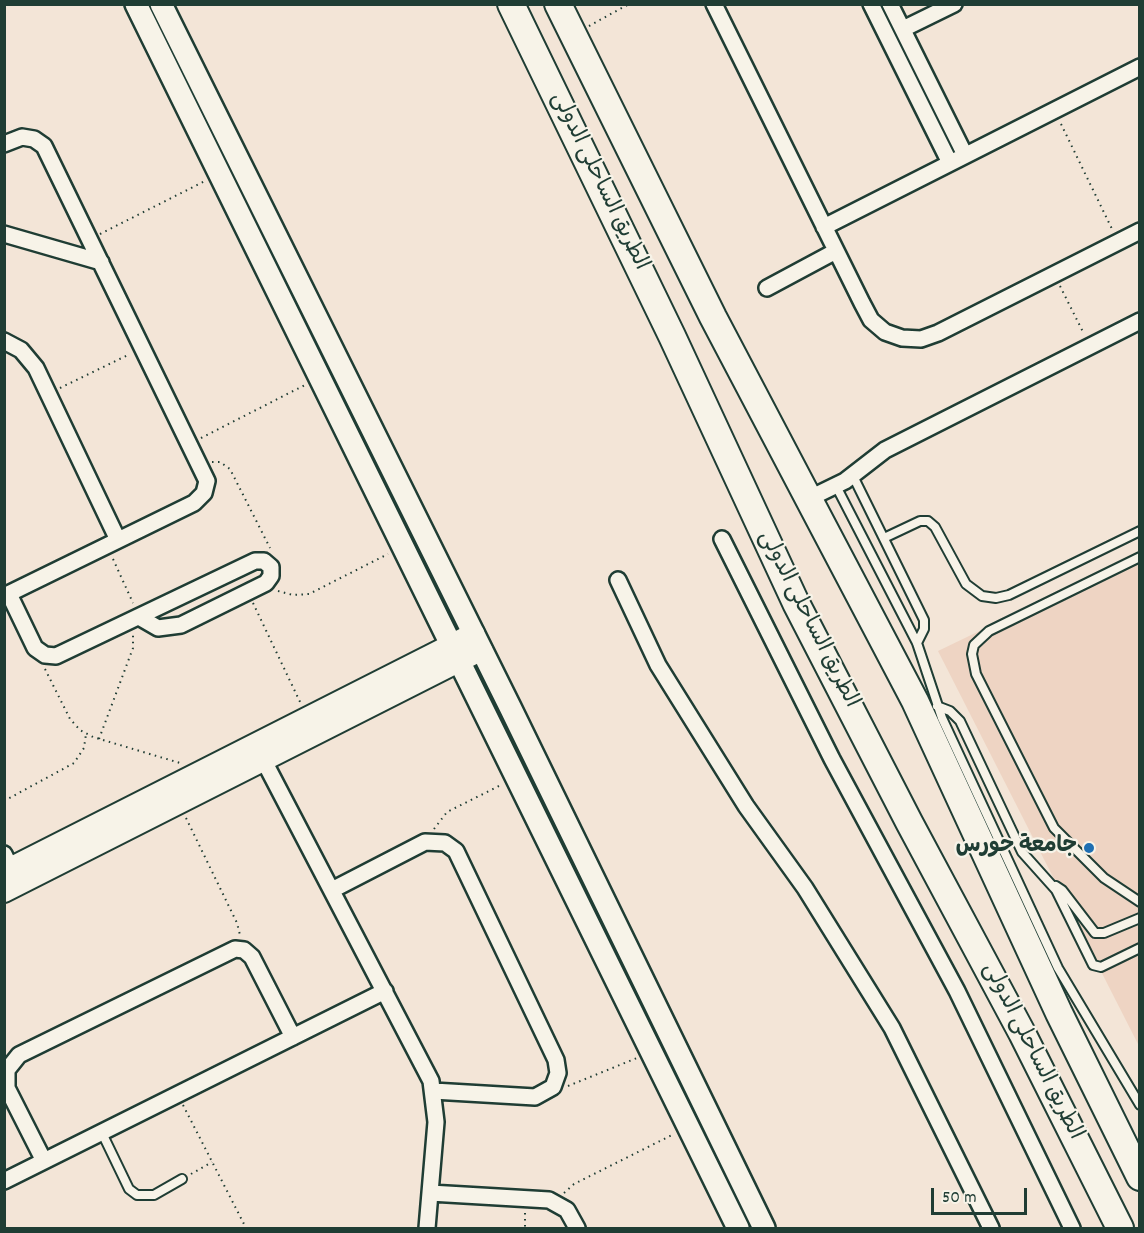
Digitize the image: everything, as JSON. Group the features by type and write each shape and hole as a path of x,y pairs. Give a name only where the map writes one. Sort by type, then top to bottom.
{"highway":[{"name":"الطريق الساحلى الدولى","path":"511,4 672,336 796,603 909,822 1022,1033 1120,1228"},
{"name":"الطريق الساحلى الدولى","path":"558,4 713,317 939,749 1044,983 1140,1177"}],"main road":[{"path":"136,4 457,652 738,1228"},
{"path":"161,4 478,642 764,1228"}],"street":[{"path":"714,4 871,320 885,332 902,338 921,339 939,333 1140,231"},
{"path":"871,4 950,163"},
{"path":"891,4 965,155"},
{"path":"903,30 954,4"},
{"path":"824,227 1140,68"},
{"path":"4,144 22,137 34,139 44,146 207,481 204,494 198,500 7,595 32,644 40,652 56,656 255,561 264,561 271,567 271,576 266,583 174,628 158,628 133,620"},
{"path":"4,234 101,262"},
{"path":"767,288 836,251"},
{"path":"808,499 853,476 885,450 1140,321"},
{"path":"4,341 29,358 49,393 112,543"},
{"path":"722,539 832,759 957,991 1072,1228"},
{"path":"618,580 658,665 746,806 805,888 892,1028 991,1228"},
{"path":"9,874 203,770 308,717 478,642"},
{"path":"9,874 179,804 264,761 457,652"},
{"path":"264,761 427,1071 433,1091 436,1122 427,1228"},
{"path":"332,890 431,840 445,843 456,851 556,1060 558,1073 553,1087 535,1097 433,1091"},
{"path":"44,1161 7,1088 6,1076 14,1059 235,948 244,950 252,957 293,1037"},
{"path":"4,1181 385,991"},
{"path":"430,1193 557,1202 567,1210 577,1228"}],"lane":[{"path":"853,476 924,620 924,629 917,643"},
{"path":"836,486 917,643 937,706 1058,968 1140,1105"},
{"path":"884,538 920,521 928,521 935,527 966,584 982,596 996,598 1009,595 1140,531"},
{"path":"1140,557 989,631 974,645 972,654 976,674 1054,828 1104,878 1140,902"},
{"path":"937,706 950,711 960,721 1022,852 1060,897 1075,933 1093,965 1101,967 1140,948"},
{"path":"1052,885 1062,890 1095,933 1104,933 1140,918"},
{"path":"102,1132 129,1189 137,1195 154,1195 182,1179"}],"path":[{"path":"573,34 629,4"},
{"path":"1054,110 1118,242"},
{"path":"90,239 220,174"},
{"path":"1054,275 1090,346"},
{"path":"49,393 143,348"},
{"path":"190,443 320,377"},
{"path":"201,465 213,461 230,469 273,553 271,567"},
{"path":"99,739 133,648 133,620 112,543"},
{"path":"266,583 285,594 309,594 404,546"},
{"path":"247,592 308,717"},
{"path":"32,644 70,719 86,734 203,770"},
{"path":"4,801 74,763 84,748 86,734"},
{"path":"431,840 437,822 447,812 517,778"},
{"path":"179,804 239,928 239,939 235,948"},
{"path":"553,1087 577,1084 652,1052"},
{"path":"178,1094 246,1228"},
{"path":"557,1202 574,1184 688,1127"},
{"path":"182,1179 212,1162"}],"shaded area":[{"name":"جامعة حورس","path":"1139,554 1139,1046 938,651"}],"place":[{"name":"جامعة حورس","path":"1089,848"}]}
